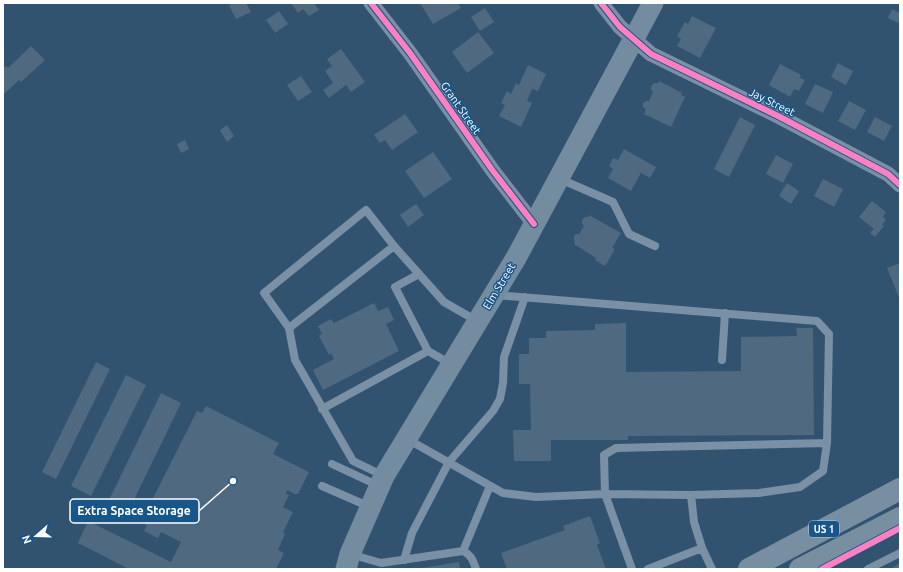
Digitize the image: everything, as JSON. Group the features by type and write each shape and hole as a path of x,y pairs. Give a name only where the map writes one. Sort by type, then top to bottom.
{"main road":[{"name":"Elm Street","path":"348,562 382,481 494,295 653,3"},
{"name":"US 1","path":"749,569 900,489"},
{"name":"US 1","path":"800,569 900,518"}],"street":[{"name":"Grant Street","path":"371,3 410,53 493,171 534,224"},
{"name":"Jay Street","path":"601,3 620,27 652,54 780,117 888,174 900,185"}],"lane":[{"path":"559,178 613,202 629,234 655,246"},
{"path":"382,481 353,461 295,360 289,328 264,293 366,210 394,246 444,302 478,322"},
{"path":"289,328 394,246"},
{"path":"419,274 395,287 428,351 452,365"},
{"path":"407,438 503,493 536,497 604,494 691,495 759,493 800,487 823,471 827,443 828,334 817,321 494,295"},
{"path":"404,560 412,533 449,462 493,411 500,398 504,383 504,357 525,297"},
{"path":"722,360 725,313"},
{"path":"322,409 428,351"},
{"path":"632,569 604,494 604,455 616,448 827,443"},
{"path":"332,464 382,481"},
{"path":"322,486 370,507"},
{"path":"464,551 490,486"},
{"path":"691,495 694,522 702,548 712,569"},
{"path":"648,569 702,548"},
{"path":"348,562 382,566 404,560 464,551 469,554 476,569"},
{"path":"868,569 900,553"}],"building":[{"path":"233,3 246,3 251,12 236,19 229,5"},
{"path":"291,3 314,3 319,10 309,16 303,9 298,13"},
{"path":"420,3 458,3 461,8 433,24"},
{"path":"485,8 494,22 480,31 471,17"},
{"path":"892,9 900,13 898,23 888,18"},
{"path":"279,11 288,24 275,33 266,20"},
{"path":"692,16 716,28 700,58 677,46 681,39 677,36 685,22 688,24"},
{"path":"478,32 494,53 467,73 452,52"},
{"path":"31,46 45,60 21,82 19,80 3,95 3,68 6,66 8,68"},
{"path":"341,49 365,82 351,92 346,85 329,98 323,90 333,83 325,71 332,66 327,59"},
{"path":"838,63 853,71 846,85 831,77"},
{"path":"780,64 801,75 800,78 805,80 799,91 794,89 790,97 769,85"},
{"path":"528,65 546,74 538,91 532,89 527,101 532,103 521,127 499,116 505,105 501,103 507,91 511,94 516,83 519,85"},
{"path":"301,76 312,92 298,101 287,85"},
{"path":"659,81 682,93 681,95 685,97 671,127 644,114 646,109 643,107 643,103 649,101 653,92 651,90 651,86"},
{"path":"815,84 833,92 823,113 805,104"},
{"path":"849,101 866,110 855,130 838,121"},
{"path":"405,114 418,132 392,150 385,140 380,143 374,135"},
{"path":"740,117 755,125 729,177 714,169"},
{"path":"875,117 892,126 884,141 867,132"},
{"path":"227,125 234,136 227,142 220,130"},
{"path":"185,140 189,149 181,153 177,144"},
{"path":"624,149 656,167 650,178 641,173 631,191 608,178 613,169 609,166 613,158 618,160"},
{"path":"433,152 452,179 424,198 405,171"},
{"path":"776,155 793,164 783,183 766,174"},
{"path":"823,179 843,189 834,207 814,196"},
{"path":"787,183 799,191 791,204 779,196"},
{"path":"872,201 886,212 883,217 886,220 882,225 884,226 875,237 870,233 874,229 859,217"},
{"path":"416,204 424,215 408,227 400,215"},
{"path":"589,215 621,233 612,248 615,249 605,266 595,260 596,258 574,244 574,236 579,234 584,226 582,220"},
{"path":"900,263 900,300 887,268"},
{"path":"374,303 378,311 388,307 394,320 386,324 399,351 323,390 313,370 334,359 331,353 329,355 319,336 322,334 318,326 331,319 334,323"},
{"path":"626,323 626,372 741,371 741,337 797,336 796,328 813,328 814,435 628,436 628,440 551,440 551,461 514,461 513,430 531,430 530,384 519,384 519,354 529,354 529,338 546,338 546,331 595,330 595,324"},
{"path":"96,362 110,369 56,479 42,472"},
{"path":"126,375 146,385 91,496 71,486"},
{"path":"161,393 181,403 127,514 107,504"},
{"path":"206,406 279,443 273,454 309,472 298,494 287,490 286,494 289,495 283,507 293,512 283,532 285,534 278,550 284,553 276,569 129,569 78,543 88,521 171,562 181,542 161,532 158,538 144,531 147,525 141,522 197,411 202,413"},
{"path":"590,516 600,543 597,545 606,569 507,569 501,553 565,530 563,526"},
{"path":"459,562 460,569 422,569 422,568"},
{"path":"900,563 900,569 894,569 893,567"}],"cycle path":[{"path":"371,3 410,53 493,171 534,224"},
{"path":"601,3 620,27 651,54 780,117 888,174 900,185"},
{"path":"822,569 900,528"}],"place":[{"name":"Extra Space Storage","path":"233,481"}]}
